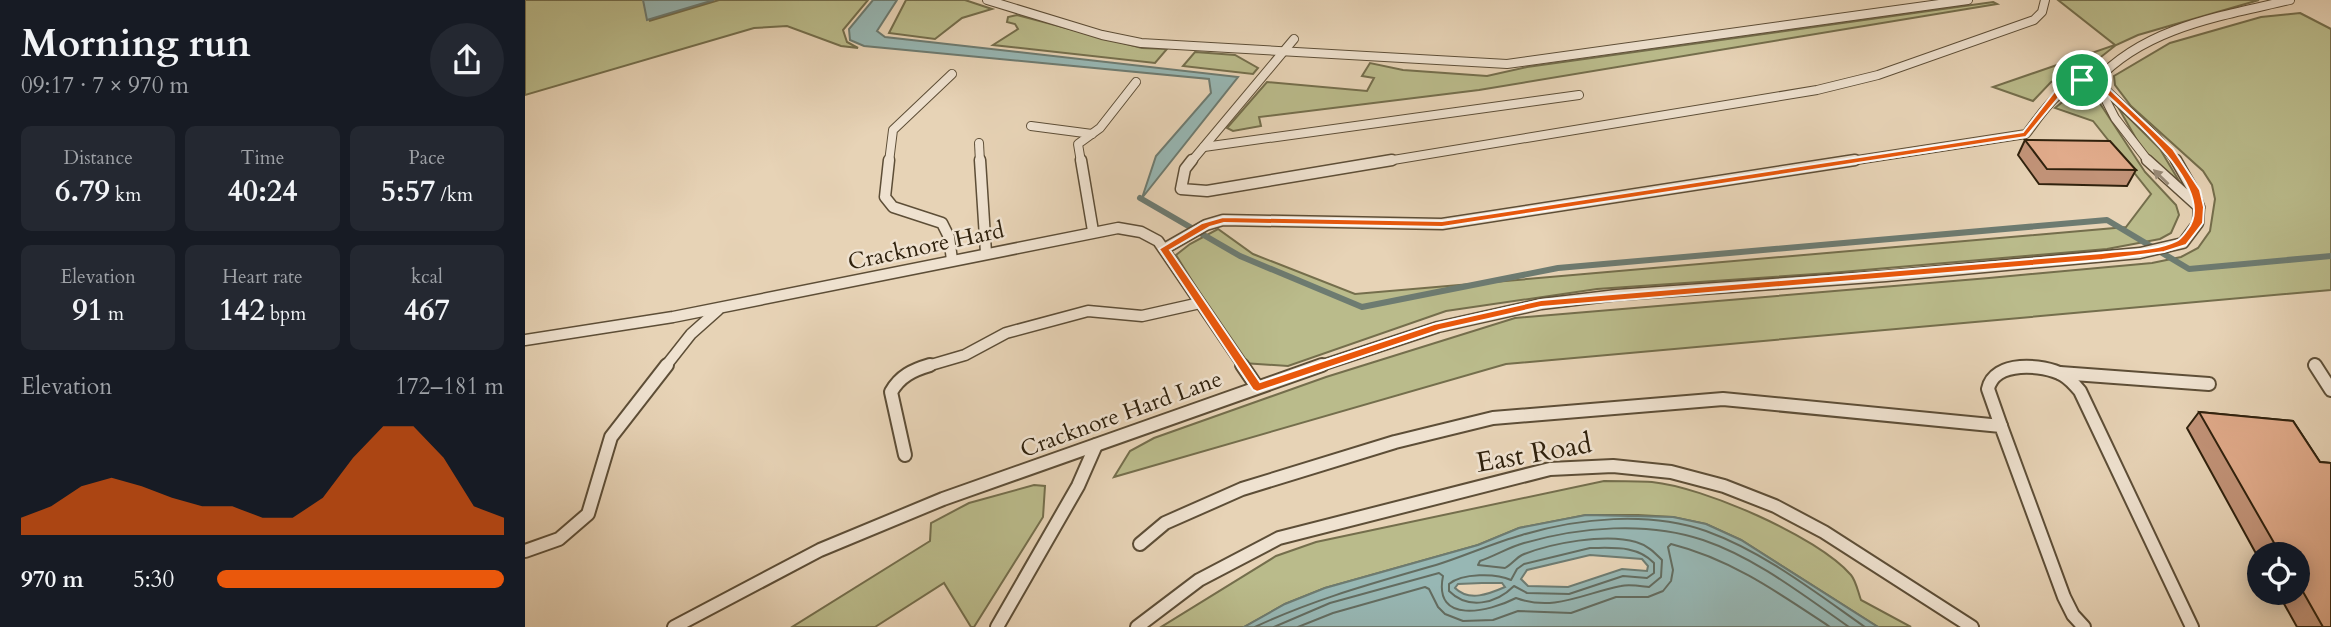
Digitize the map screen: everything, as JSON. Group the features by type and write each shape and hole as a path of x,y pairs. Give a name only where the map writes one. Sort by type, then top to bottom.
{"lane":[{"path":"987,0 1102,35 1141,43 1507,64 1968,0"},
{"path":"1294,39 1185,169 1181,188 1206,191 1817,90 1878,75 2034,20 2042,12 2045,0"},
{"path":"2096,80 2110,63 2183,28 2290,0"},
{"path":"952,74 893,130 885,197 893,207 942,223 949,237 952,260"},
{"path":"1164,249 1206,225 1223,220 1442,224 2026,134 2061,89 2082,80 2096,80 2170,151 2195,190 2199,207"},
{"path":"2096,80 2120,126 2140,156 2170,186 2199,207"},
{"path":"1093,231 1079,144 1092,134 1136,82"},
{"path":"1204,148 1579,95"},
{"path":"1031,126 1092,134"},
{"path":"979,143 986,253"},
{"name":"Cracknore Hard Lane","path":"674,627 820,550 943,499 1257,387 1438,327 1541,304 2075,259 2164,249 2183,243 2192,234 2198,223 2199,207"},
{"name":"Cracknore Hard","path":"525,340 723,306 1118,228 1141,232 1158,241 1257,387"},
{"path":"905,455 891,392 896,383 911,371 965,355 1006,333 1088,311 1142,316 1200,303"},
{"path":"525,551 559,539 587,514 611,437 691,334 723,306"},
{"path":"2315,365 2331,390"},
{"path":"2084,627 2073,615 2064,597 1989,393 1990,380 2008,369 2038,368 2060,373 2209,384"},
{"path":"2060,373 2080,391 2192,627"},
{"path":"1140,544 1165,523 1242,489 1395,442 1493,418 1723,399 2001,426"},
{"path":"997,627 1078,486 1096,445"},
{"name":"East Road","path":"1137,627 1199,580 1279,538 1538,472 1585,465 1629,466 1678,472 1759,497 1798,516 1972,627"}],"green space":[{"path":"525,0 714,0 649,21 719,0 868,0 843,30 847,42 858,48 841,46 787,26 754,28 525,95"},
{"path":"906,0 965,0 992,9 962,18 935,39 889,33"},
{"path":"2058,0 2259,0 2138,35 2116,45 2092,64 2051,82 2033,101 1993,87 2115,45"},
{"path":"1993,2 1997,4 1479,90 1259,117 1261,126 1233,131 1227,128 1267,82 1367,91 1374,78 1362,76 1370,63 1403,70 1487,76 1527,67"},
{"path":"2300,13 2331,29 2331,290 1506,364 1114,477 1130,451 1154,438 1326,377 1515,318 1989,278 2152,263 2181,257 2198,248 2210,231 2215,199 2212,185 2203,171 2131,106 2115,85 2114,76 2170,43 2261,17"},
{"path":"1017,15 1142,48 1167,49 1155,63 993,45 1018,29 1015,24 1007,22 1008,17"},
{"path":"1195,52 1235,55 1258,68 1253,74 1183,66"},
{"path":"2076,91 2091,92 2097,99 2145,172 2176,205 2179,215 2171,233 2160,239 2107,249 1830,273 1597,289 1446,311 1288,366 1243,363 1176,255 1218,229 1253,254 1355,294 2126,227 2151,194 2093,121 2055,108"},
{"path":"2118,107 2160,149 2185,191 2142,149"},
{"path":"1604,481 1652,482 1674,486 1728,503 1758,516 1787,530 1835,560 1853,577 1861,600 1911,627 1878,627 1741,540 1706,524 1673,517 1586,515 1519,528 1478,545 1325,588 1285,604 1244,627 1161,627 1276,556 1316,542"},
{"path":"1034,485 1045,486 1043,517 974,627 971,627 944,583 875,627 792,627 930,541 931,523 969,503"}],"water":[{"path":"643,0 714,0 647,20"},
{"path":"873,0 897,0 877,31 885,37 1238,77 1142,198 1156,156 1211,93 1209,79 864,46 850,40 849,29"},
{"path":"1586,515 1673,517 1706,524 1741,540 1878,627 1244,627 1285,604 1325,588 1478,545 1519,528","holes":["1590,555 1642,559 1648,566 1647,571 1622,569 1568,587 1528,586 1521,579 1527,570","1502,583 1505,587 1473,596 1455,588 1458,584"]}],"building":[{"path":"2025,140 2110,141 2136,170 2047,169"},
{"path":"2199,412 2293,421 2320,462 2331,463 2331,627 2323,627 2310,604 2310,542 2274,542"}],"waterway":[{"path":"1140,198 1240,256 1362,307 1558,268 2107,220 2189,269 2331,256"}],"route":[{"path":"2082,80 2096,80 2170,151 2195,190 2199,207 2198,223 2183,243 2164,249 2102,257 1617,295 1541,304 1438,327 1257,387 1164,249 1191,232 1223,220 1442,224 2026,134 2061,89 2072,82 2082,80"}]}
